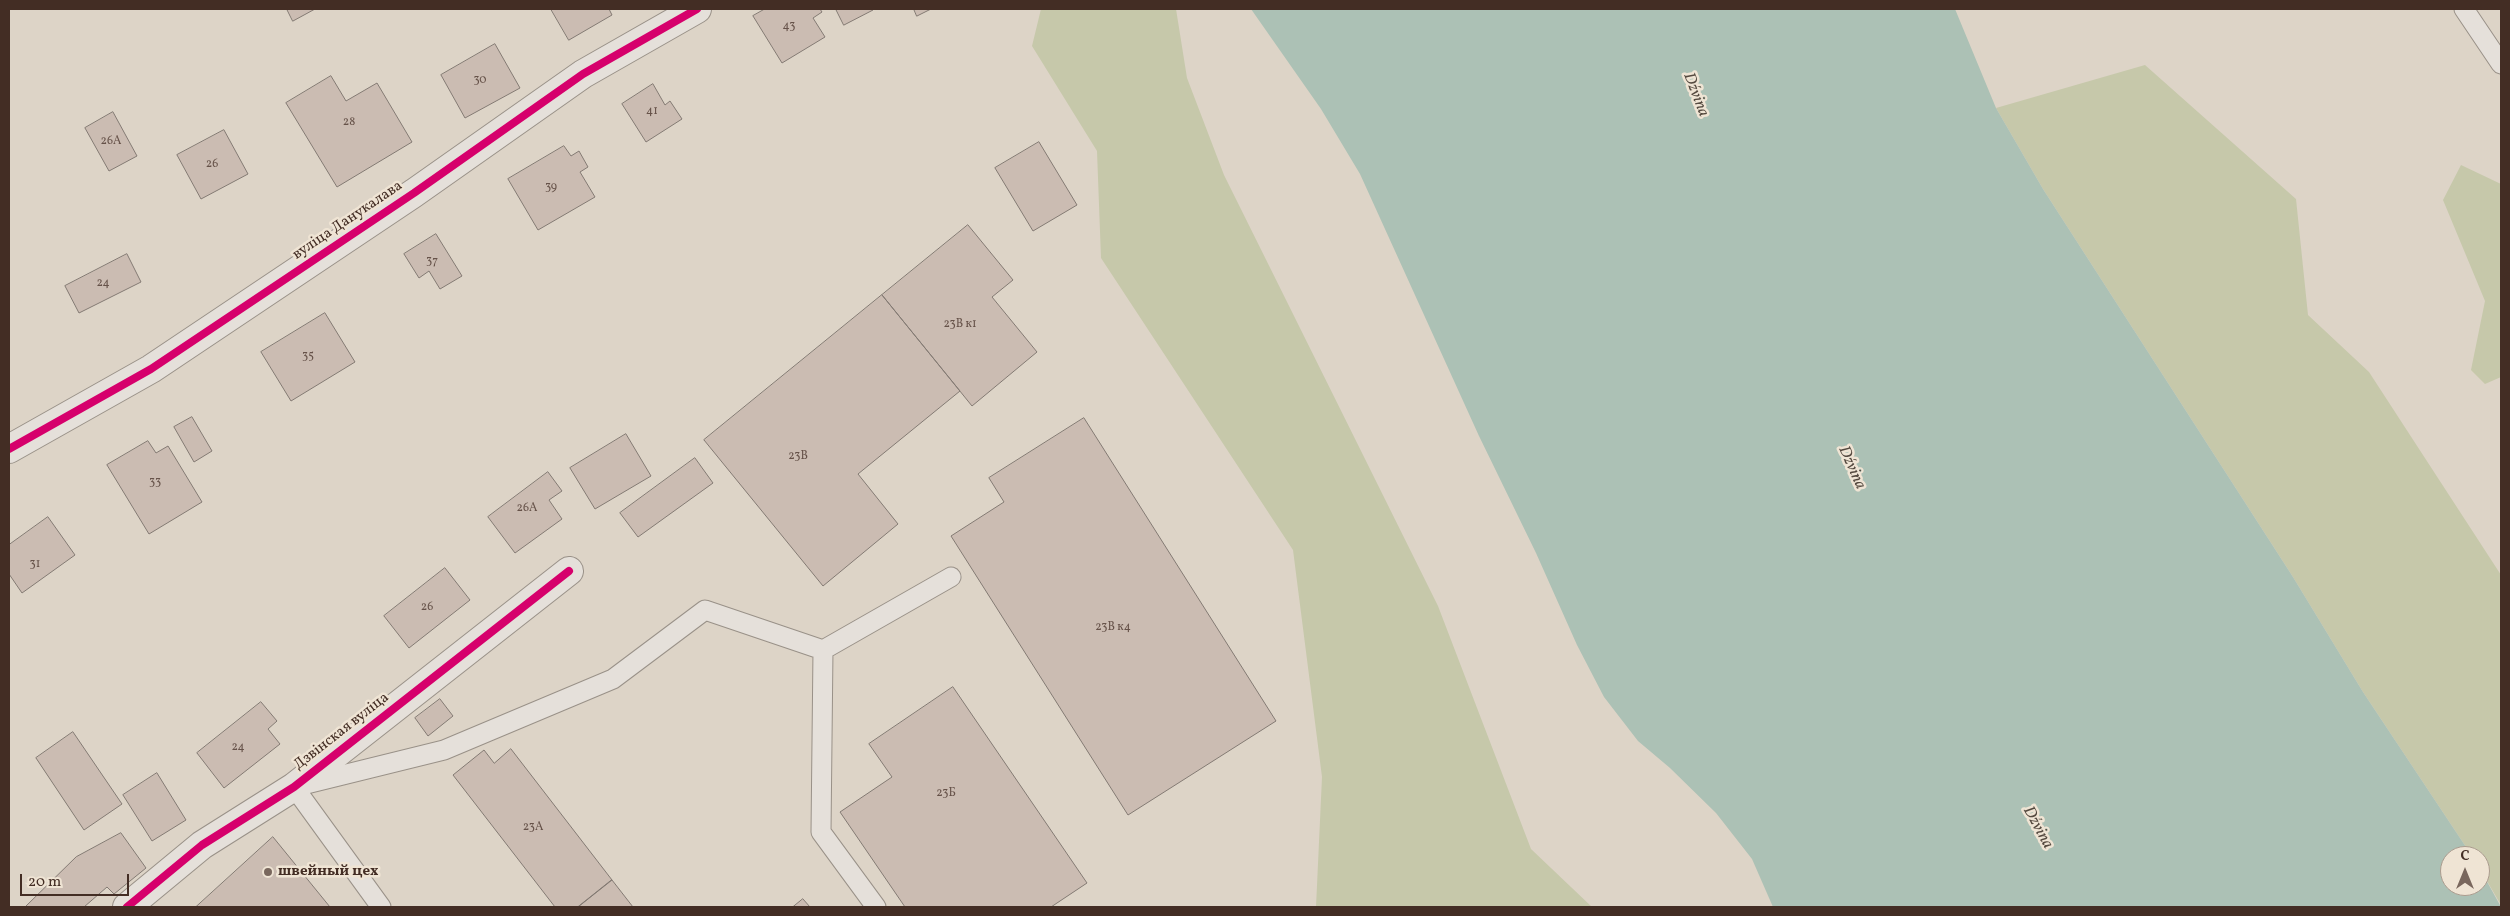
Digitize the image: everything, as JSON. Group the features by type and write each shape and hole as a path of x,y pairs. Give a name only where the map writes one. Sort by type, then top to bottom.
{"street":[{"name":"вуліца Данукалава","path":"9,449 151,369 414,193 584,74 697,9"},
{"name":"Дзвінская вуліца","path":"127,907 202,844 294,787 569,571"}],"lane":[{"path":"2464,9 2501,64"},
{"path":"381,907 294,787 444,750 613,679 705,610 823,650 951,577"},
{"path":"823,650 821,832 876,907"}],"shaded area":[{"path":"1041,9 1176,9 1187,78 1224,175 1438,606 1531,849 1592,907 1316,907 1322,777 1293,550 1101,258 1097,151 1032,46"},
{"path":"2145,65 2296,199 2308,315 2369,372 2501,575 2501,905 2490,886 2490,846 2465,846 2363,692 2293,577 2043,189 1996,108"},
{"path":"2461,165 2501,184 2501,377 2485,384 2471,370 2485,301 2443,200"}],"water":[{"name":"Dźvina","path":"1251,9 1955,9 1996,108 2043,189 2293,577 2363,692 2465,846 2440,846 2440,896 2490,896 2490,887 2501,907 1773,907 1752,859 1716,813 1670,768 1638,741 1604,697 1577,645 1536,553 1479,436 1360,174 1321,109"}],"building":[{"path":"287,9 315,9 293,21"},
{"path":"551,9 609,9 612,15 569,40"},
{"path":"765,9 820,9 822,12 813,18 825,37 782,63 753,16"},
{"path":"836,9 872,9 873,10 844,25"},
{"path":"914,9 931,9 917,16"},
{"path":"495,44 520,88 465,118 441,75"},
{"path":"331,76 346,101 377,83 412,142 337,187 286,103"},
{"path":"653,84 665,105 670,101 682,119 646,142 622,104"},
{"path":"113,112 137,156 109,171 85,128"},
{"path":"224,130 248,174 201,199 177,155"},
{"path":"1039,142 1077,205 1033,231 995,168"},
{"path":"564,146 571,156 579,151 588,167 580,172 595,197 538,230 508,179"},
{"path":"968,225 1013,280 992,297 1037,352 972,406 882,295"},
{"path":"436,234 462,276 440,289 429,271 419,278 404,254"},
{"path":"127,254 141,282 79,313 65,286"},
{"path":"882,295 960,391 858,474 898,524 823,586 704,440"},
{"path":"325,313 355,362 291,401 261,352"},
{"path":"192,417 212,451 194,462 174,427"},
{"path":"1084,418 1276,721 1128,815 951,536 1004,502 989,478"},
{"path":"626,434 651,476 595,509 570,468"},
{"path":"148,441 156,453 168,446 202,502 149,534 107,465"},
{"path":"695,458 713,483 638,537 620,513"},
{"path":"548,472 562,491 549,500 562,519 515,553 488,517"},
{"path":"48,517 75,555 22,593 9,574 9,545"},
{"path":"445,568 470,600 409,648 384,616"},
{"path":"953,687 1087,883 1051,907 905,907 840,812 892,777 869,744"},
{"path":"440,699 453,716 428,736 415,718"},
{"path":"261,702 277,721 268,729 280,744 224,788 197,753"},
{"path":"73,732 122,804 84,830 36,758"},
{"path":"511,749 612,880 578,907 555,907 453,775 484,750 494,763"},
{"path":"157,773 186,820 152,841 123,795"},
{"path":"121,833 146,868 114,894 107,887 84,907 25,907 76,857"},
{"name":"швейный цех","path":"273,837 330,907 196,907"},
{"path":"612,880 633,907 578,907"},
{"path":"803,899 810,907 793,907"}],"cycle path":[{"path":"9,449 151,369 414,193 583,74 697,9"},
{"path":"127,907 202,845 294,787 569,571"}],"place":[{"name":"швейный цех","path":"268,872"}]}
